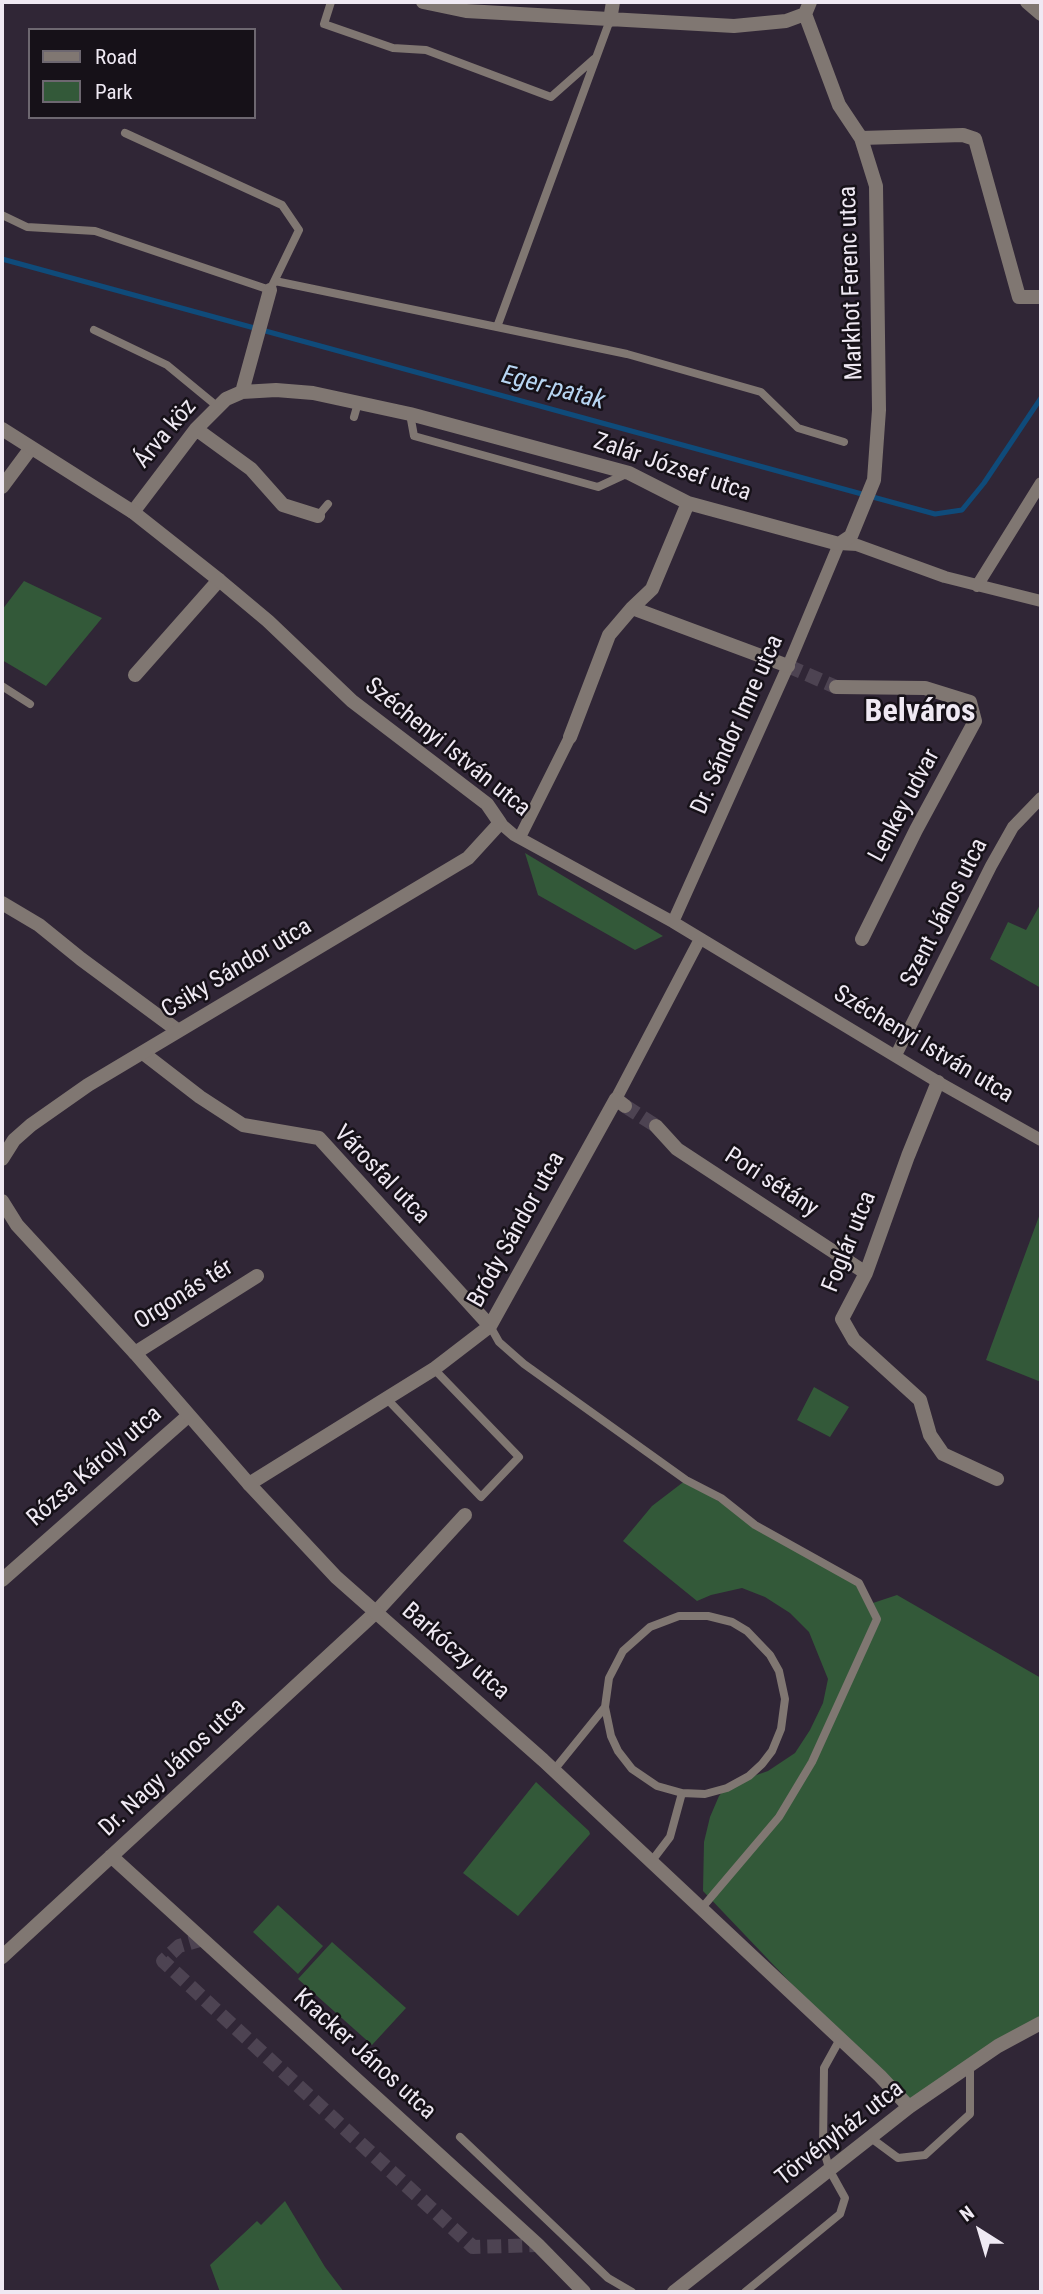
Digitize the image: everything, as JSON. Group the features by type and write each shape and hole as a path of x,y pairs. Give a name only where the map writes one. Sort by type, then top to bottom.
{"street":[{"path":"423,2 466,11 734,26 786,21 807,8"},
{"path":"610,20 613,2"},
{"path":"1014,2 1028,3 1041,14"},
{"name":"Markhot Ferenc utca","path":"807,8 839,105 861,138 876,186 879,410 873,483 851,537 839,544"},
{"path":"861,138 963,135 975,139 1019,297 1041,297"},
{"path":"242,392 273,285"},
{"name":"Zalár József utca","path":"242,392 276,390 313,393 356,411 411,414 629,473 688,503 839,544 857,545 976,586 1041,601"},
{"name":"Árva köz","path":"133,512 195,429 226,399 242,392"},
{"name":"Széchenyi István utca","path":"2,429 133,512 268,621 352,701 487,804 500,823 520,837 673,922 938,1082 1041,1140"},
{"path":"195,429 251,469 283,505 318,516"},
{"path":"2,487 31,448"},
{"path":"976,586 1041,483"},
{"path":"520,837 570,737 609,635 652,589 688,503"},
{"name":"Dr. Sándor Imre utca","path":"673,922 788,666 839,544"},
{"path":"135,675 219,580"},
{"path":"632,608 788,666"},
{"name":"Lenkey udvar","path":"836,687 925,688 970,702 975,722 916,830 862,939"},
{"name":"Szent János utca","path":"896,1055 1013,827 1041,798"},
{"name":"Csiky Sándor utca","path":"2,1159 15,1140 31,1125 88,1085 468,859 500,823"},
{"path":"2,903 39,925 177,1030"},
{"name":"Bródy Sándor utca","path":"249,1484 434,1369 489,1326 620,1102 700,939"},
{"name":"Városfal utca","path":"143,1053 200,1097 243,1125 319,1138 489,1326"},
{"name":"Foglár utca","path":"938,1082 866,1273 842,1319 854,1340 920,1400 930,1435 943,1454 997,1479"},
{"name":"Pori sétány","path":"656,1126 677,1149 866,1273"},
{"name":"Barkóczy utca","path":"2,1201 17,1225 336,1577 554,1770 909,2107"},
{"name":"Orgonás tér","path":"135,1353 257,1276"},
{"name":"Rózsa Károly utca","path":"2,1580 188,1416"},
{"name":"Dr. Nagy János utca","path":"2,1957 375,1614 465,1516"},
{"name":"Kracker János utca","path":"111,1856 538,2245 584,2292"},
{"name":"Törvényház utca","path":"674,2292 909,2107 998,2046 1041,2023"}],"lane":[{"path":"331,2 324,24 393,48 426,50 551,97 596,57"},
{"path":"497,327 610,20"},
{"path":"125,133 282,205 299,230 273,285"},
{"path":"2,215 27,227 95,231 273,285 627,354 761,392 798,428 844,442"},
{"path":"94,330 167,365 218,407"},
{"path":"411,414 414,436 598,487 629,473"},
{"path":"318,516 328,504"},
{"path":"2,686 30,704"},
{"path":"489,1326 499,1342 524,1364 686,1479 721,1498 755,1525 859,1583 877,1619 812,1762 779,1817 701,1909"},
{"path":"387,1399 481,1497 519,1457 434,1369"},
{"path":"679,1616 708,1616 732,1622 759,1641 779,1671 785,1699 781,1729 772,1751 749,1776 727,1788 705,1794 682,1793 657,1786 632,1769 611,1737 605,1707 609,1678 623,1651 650,1627 679,1616"},
{"path":"554,1770 605,1707"},
{"path":"651,1862 670,1838 682,1793"},
{"path":"745,2292 840,2214 845,2198 830,2171 823,2148 824,2068 839,2039"},
{"path":"871,2138 898,2158 925,2155 970,2114 970,2066"},
{"name":"Kracker János utca","path":"460,2137 608,2278 632,2292"}],"green space":[{"path":"24,581 102,618 46,686 2,660 2,610"},
{"path":"525,853 663,936 635,950 538,895"},
{"path":"1041,903 1041,988 990,959 1008,922 1026,930"},
{"path":"1041,1211 1041,1382 986,1360"},
{"path":"814,1387 849,1407 830,1437 797,1420"},
{"path":"686,1480 755,1525 859,1583 870,1604 897,1595 1041,1678 1041,2023 909,2107 703,1891 704,1842 719,1796 728,1785 768,1771 795,1753 823,1703 828,1679 809,1632 790,1613 765,1597 742,1588 697,1601 623,1541 652,1506"},
{"path":"536,1782 590,1834 518,1916 463,1873"},
{"path":"278,1905 323,1946 298,1974 253,1932"},
{"path":"332,1942 406,2008 372,2045 298,1979"},
{"path":"285,2201 325,2267 344,2292 220,2292 210,2265 257,2221 261,2225"}],"waterway":[{"name":"Eger-patak","path":"2,259 935,514 962,510 984,483 1041,398"}],"tunnel":[{"path":"788,666 836,687"},
{"path":"625,1106 656,1126"},
{"path":"203,1939 179,1946 163,1961 473,2247 538,2245"}],"district":[{"name":"Belváros","path":"920,713"}]}
